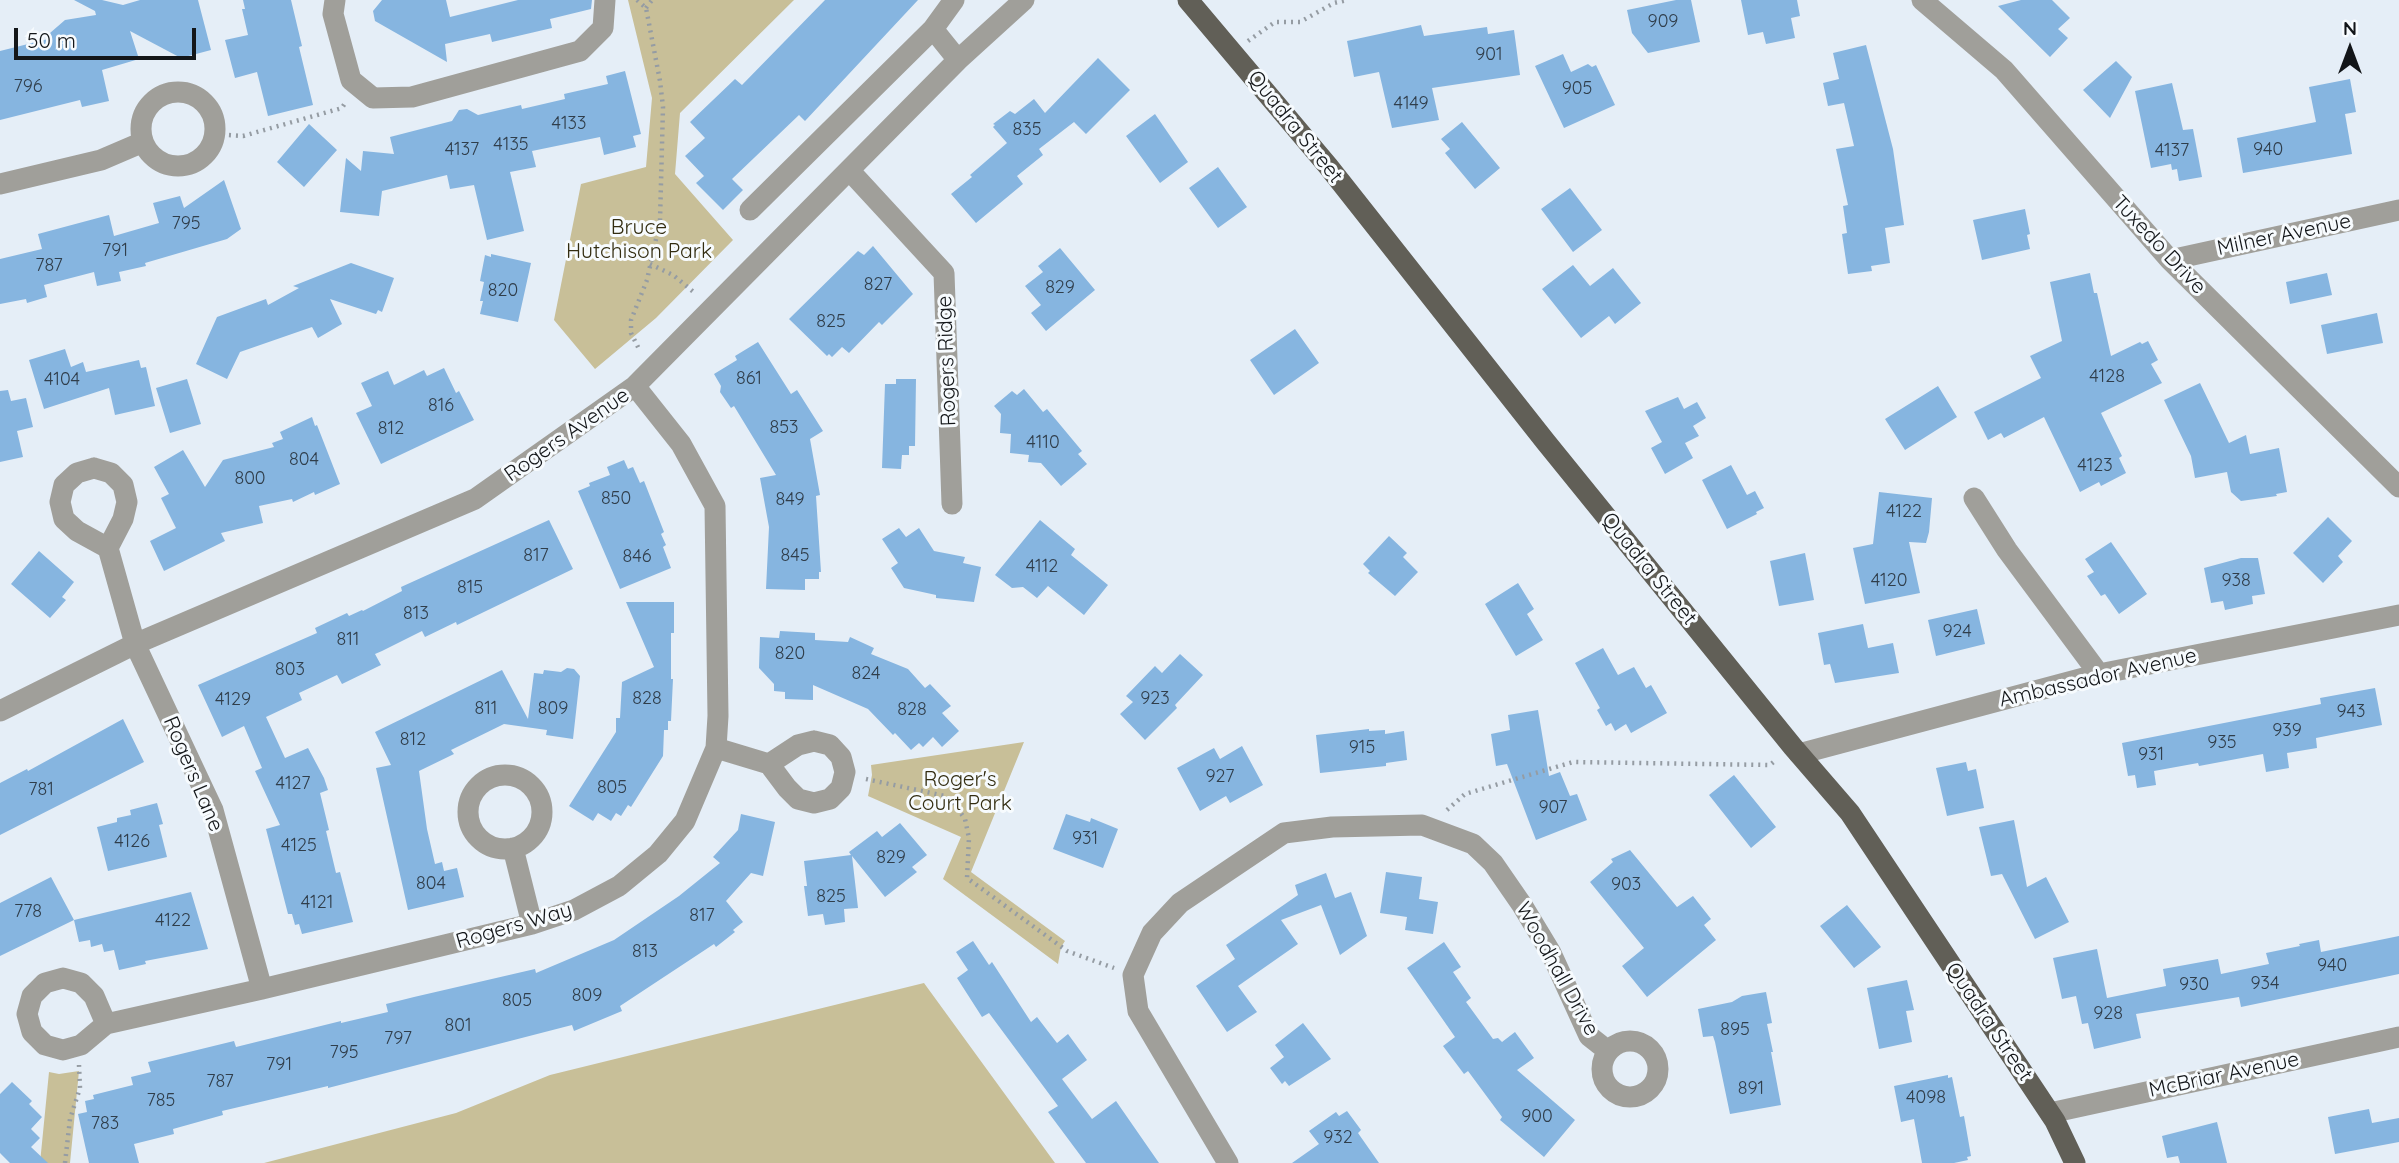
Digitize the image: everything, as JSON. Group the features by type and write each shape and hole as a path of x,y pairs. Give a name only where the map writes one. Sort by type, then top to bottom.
{"main road":[{"name":"Quadra Street","path":"1188,0 1233,51 1796,751 1850,813 2050,1113 2075,1163"}],"street":[{"path":"335,0 333,14 351,80 373,98 412,97 580,51 603,28 605,0"},
{"path":"750,209 933,29 954,0"},
{"name":"Rogers Avenue","path":"0,711 135,644 475,499 635,386 958,60 1024,0"},
{"name":"Tuxedo Drive","path":"1922,0 2004,70 2170,260 2399,487"},
{"path":"933,29 958,60"},
{"path":"174,92 191,94 205,103 214,118 215,134 209,149 197,160 182,165 166,164 152,155 143,142 141,125 146,109 158,97 174,92"},
{"path":"0,184 101,160 143,142"},
{"name":"Rogers Ridge","path":"849,170 944,273 952,504"},
{"name":"Milner Avenue","path":"2170,260 2399,209"},
{"name":"Rogers Way","path":"106,1024 532,924 574,910 619,886 658,854 685,821 716,748 718,716 715,506 681,444 635,386"},
{"path":"1974,498 2007,550 2099,674"},
{"name":"Rogers Lane","path":"108,548 135,644 213,810 262,989"},
{"name":"Ambassador Avenue","path":"1796,751 2099,674 2399,615"},
{"path":"716,748 769,764 798,799 814,803 830,799 841,788 845,772 841,757 830,745 814,741 798,745 769,764"},
{"name":"Woodhall Drive","path":"1133,975 1152,933 1180,903 1284,833 1332,827 1429,826 1473,844 1493,863 1551,953 1589,1036 1608,1051"},
{"path":"513,848 532,924"},
{"path":"1133,975 1138,1011 1228,1163"},
{"name":"McBriar Avenue","path":"2050,1113 2399,1037"}],"path":[{"path":"638,0 646,8 663,107 660,221 650,264 631,320 631,333 653,368"},
{"path":"646,8 652,0"},
{"path":"1233,51 1275,22 1300,22 1334,3 1347,0"},
{"path":"215,134 243,136 342,108 355,83"},
{"path":"650,264 673,275 715,307"},
{"path":"1429,826 1465,794 1573,762 1770,765 1796,751"},
{"path":"845,772 945,796 955,804 965,819 970,838 967,878 1067,951 1133,975"},
{"path":"65,1163 70,1119 80,1088 79,1061"}],"green space":[{"name":"Bruce Hutchison Park","path":"628,0 794,0 680,113 675,174 733,240 656,318 595,369 554,320 581,184 646,167 652,98"},
{"name":"Roger's Court Park","path":"1024,742 971,872 1065,941 1058,964 943,879 961,837 868,796 871,765"},
{"path":"924,983 1055,1163 264,1163 456,1113 550,1075"},
{"path":"79,1071 70,1163 40,1163 49,1072 59,1074"}],"building":[{"path":"74,0 102,0 123,5 140,0 198,0 211,50 181,58 130,31 139,59 102,70 109,101 82,107 80,100 0,120 0,51 52,38 50,33 65,20 96,15 95,11"},
{"path":"243,0 291,0 313,105 268,116 257,72 235,78 225,40 248,35 242,9 245,9"},
{"path":"382,0 446,0 450,17 518,0 592,0 591,9 550,19 552,28 492,42 490,34 445,44 447,62 375,21 373,11"},
{"path":"825,0 918,0 805,121 799,115 732,179 743,190 723,210 696,183 704,176 685,156 705,138 690,122 735,79 742,85"},
{"path":"1676,0 1691,0 1700,42 1648,53 1632,33 1627,10"},
{"path":"1741,0 1797,0 1800,16 1791,18 1795,38 1766,44 1763,32 1748,35"},
{"path":"2021,0 2052,0 2070,18 2058,29 2068,38 2050,57 1998,6"},
{"path":"1421,25 1424,36 1487,27 1488,34 1514,30 1520,75 1432,88 1439,120 1392,128 1379,72 1354,77 1347,41"},
{"path":"1866,45 1893,149 1904,225 1885,228 1890,263 1871,266 1872,271 1848,274 1842,234 1847,233 1843,206 1848,205 1836,149 1854,146 1844,103 1828,106 1823,83 1839,79 1833,53"},
{"path":"1563,54 1571,72 1588,64 1592,67 1596,65 1615,105 1564,128 1535,66"},
{"path":"1098,58 1130,90 1086,134 1074,122 1039,149 1043,155 1017,176 1023,184 976,223 951,194 1007,143 993,124 1010,111 1015,114 1034,99 1045,113"},
{"path":"2116,61 2132,77 2110,118 2083,90"},
{"path":"625,71 641,134 633,136 636,147 604,155 600,137 532,151 536,167 510,172 524,231 487,240 474,185 450,189 447,175 382,191 379,216 340,212 346,158 361,171 363,151 394,154 390,137 452,121 459,110 467,109 478,115 565,99 564,94 608,84 606,76"},
{"path":"2350,79 2356,112 2345,114 2352,154 2243,173 2237,138 2316,122 2309,87"},
{"path":"2172,83 2183,130 2193,129 2202,177 2179,181 2177,169 2172,170 2171,164 2151,168 2135,91"},
{"path":"1155,114 1188,162 1160,183 1126,136"},
{"path":"1462,122 1500,168 1475,189 1445,153 1450,149 1441,139"},
{"path":"309,124 337,150 304,187 277,162"},
{"path":"1218,167 1247,207 1218,228 1189,188"},
{"path":"224,180 241,229 227,239 145,263 146,266 119,272 121,281 97,286 94,272 44,285 47,297 27,303 26,299 0,304 0,259 42,249 38,234 109,215 114,236 159,223 153,203 180,196 184,208"},
{"path":"1570,188 1602,230 1573,252 1541,209"},
{"path":"2025,209 2030,249 1982,260 1973,220"},
{"path":"873,246 913,294 882,325 879,322 849,353 842,347 832,357 829,354 827,356 789,319 858,251 864,255"},
{"path":"1060,248 1095,290 1046,331 1031,313 1041,305 1025,286 1043,272 1038,266"},
{"path":"491,254 531,263 518,322 480,314 484,282 480,281 485,255 491,257"},
{"path":"351,263 394,278 382,312 378,310 376,314 330,299 342,324 318,338 312,327 240,352 227,379 196,364 217,317 266,299 268,305 299,288 293,286"},
{"path":"1573,265 1590,286 1613,268 1641,303 1615,324 1609,316 1581,338 1542,289"},
{"path":"2090,273 2111,356 2148,341 2158,360 2151,364 2162,383 2101,413 2122,456 2119,458 2126,473 2101,486 2099,482 2080,492 2044,417 2004,438 2001,433 1988,440 1974,412 2041,378 2030,356 2062,341 2050,282"},
{"path":"2327,273 2332,295 2290,304 2286,282"},
{"path":"2377,313 2383,343 2327,354 2321,325"},
{"path":"1295,329 1319,363 1274,395 1250,360"},
{"path":"758,342 791,394 797,390 823,431 810,439 820,495 816,496 821,572 819,579 805,579 805,590 766,589 769,527 760,478 776,475 734,406 731,408 720,392 721,386 714,374 737,360 735,356"},
{"path":"65,349 71,367 83,362 86,372 139,360 141,368 146,367 155,406 115,415 109,388 44,409 29,360"},
{"path":"444,368 474,420 381,464 356,413 372,406 361,383 388,371 394,385 424,370 427,376"},
{"path":"187,379 201,424 170,433 156,388"},
{"path":"896,379 916,379 915,446 909,446 909,455 902,455 901,469 882,468 885,384 896,384"},
{"path":"2200,383 2229,443 2246,435 2250,454 2279,448 2287,492 2241,501 2231,492 2227,472 2195,478 2191,456 2164,400"},
{"path":"1938,386 1957,417 1905,450 1885,419"},
{"path":"1024,389 1043,412 1047,409 1082,451 1078,454 1087,464 1061,486 1041,463 1028,462 1029,455 1010,453 1011,434 1000,433 1001,414 994,406 1012,391 1017,395"},
{"path":"8,390 11,401 26,398 33,427 17,431 23,457 0,462 0,391"},
{"path":"1678,397 1684,409 1697,402 1706,418 1693,426 1699,436 1685,443 1693,458 1665,474 1651,448 1662,442 1645,411"},
{"path":"312,417 340,484 293,502 292,499 259,506 263,523 221,533 225,541 164,571 150,541 176,528 161,498 169,494 154,467 183,450 205,487 223,460 274,447 272,443 283,439 280,432"},
{"path":"624,460 628,469 633,467 640,483 644,481 664,532 661,534 666,545 663,547 671,568 620,589 578,491 590,486 589,483 610,475 607,467"},
{"path":"1731,465 1747,495 1755,491 1764,508 1727,529 1702,480"},
{"path":"1879,492 1932,498 1929,532 1926,543 1909,542 1920,593 1865,604 1853,548 1873,544"},
{"path":"2328,517 2352,541 2338,556 2343,562 2323,583 2293,553"},
{"path":"549,520 573,569 457,625 456,622 425,637 422,631 375,654 381,665 342,684 337,675 299,693 302,700 266,717 285,758 308,748 324,778 328,790 320,793 329,830 326,831 336,873 340,872 353,922 302,934 299,924 295,925 292,914 288,914 266,829 280,825 255,771 262,768 244,726 222,737 198,685 317,633 315,628 347,613 349,616 363,611 402,591 401,587"},
{"path":"1040,520 1075,549 1071,555 1108,585 1084,615 1048,586 1037,598 1023,587 1012,588 995,575"},
{"path":"899,528 906,537 919,528 934,551 965,557 963,563 981,567 974,602 936,598 936,595 904,588 891,568 898,563 882,539"},
{"path":"1389,536 1407,553 1403,557 1418,572 1395,596 1368,573 1370,571 1363,564"},
{"path":"2111,542 2147,594 2119,614 2105,594 2101,596 2087,576 2094,572 2085,559"},
{"path":"39,551 74,582 62,597 66,600 50,618 11,584"},
{"path":"1805,553 1814,600 1779,606 1770,561"},
{"path":"2241,558 2258,558 2265,594 2252,596 2253,604 2225,610 2223,601 2211,603 2204,568"},
{"path":"1518,583 1534,609 1527,614 1543,640 1516,656 1485,604"},
{"path":"626,602 674,602 674,633 671,633 671,721 668,721 668,730 664,730 663,756 631,807 628,805 621,816 616,813 611,821 598,813 593,821 569,806 616,732 616,718 620,718 622,682 654,667"},
{"path":"1977,609 1985,644 1936,656 1928,620"},
{"path":"1863,624 1868,648 1893,643 1899,673 1835,683 1830,664 1824,665 1818,633"},
{"path":"780,631 815,633 815,640 848,642 850,637 874,648 871,654 908,669 925,688 930,684 951,706 942,713 959,731 942,747 933,737 923,747 919,743 911,750 868,709 813,685 813,700 785,699 785,692 774,691 774,684 759,668 760,637 779,638"},
{"path":"1603,648 1618,675 1634,667 1646,688 1651,685 1667,713 1631,733 1626,724 1615,731 1611,723 1606,726 1597,710 1600,708 1575,663"},
{"path":"1180,654 1203,675 1175,705 1177,708 1145,740 1120,714 1133,702 1126,696 1155,666 1162,673"},
{"path":"567,668 574,669 580,676 573,739 546,735 547,730 504,724 451,750 454,754 419,771 435,864 442,862 444,871 457,868 464,897 408,910 376,768 391,765 375,732 502,670 528,719 534,673 543,674 544,670 561,672"},
{"path":"2375,688 2382,725 2316,738 2317,748 2287,753 2289,768 2266,772 2263,754 2154,771 2156,785 2137,788 2135,775 2128,776 2122,743 2321,704 2320,698"},
{"path":"1538,710 1549,776 1560,772 1570,796 1577,794 1587,820 1536,840 1507,764 1496,766 1491,734 1510,730 1508,715"},
{"path":"123,719 144,762 0,835 0,783 27,769 28,771"},
{"path":"1369,729 1385,730 1385,734 1404,731 1407,760 1386,763 1386,766 1320,773 1316,735"},
{"path":"1242,746 1263,785 1230,803 1226,796 1200,811 1177,768 1214,748 1220,759"},
{"path":"1966,762 1968,771 1976,769 1984,808 1947,816 1936,768"},
{"path":"1734,775 1776,827 1751,848 1709,795"},
{"path":"157,803 167,857 108,871 97,827 131,815 130,810"},
{"path":"741,814 775,822 763,876 751,873 726,901 743,922 716,947 714,944 620,1006 622,1011 574,1031 572,1025 328,1088 222,1111 223,1115 173,1129 174,1134 134,1144 139,1163 89,1163 78,1114 87,1112 85,1101 94,1099 93,1095 133,1085 131,1077 151,1072 148,1062 234,1041 236,1047 341,1023 388,1012 386,1004 535,969 536,973 614,940 679,896 720,863 713,857 738,830"},
{"path":"1066,814 1090,822 1091,818 1118,829 1103,868 1053,849"},
{"path":"2014,820 2027,887 2046,877 2069,922 2035,939 2002,874 1991,876 1979,827"},
{"path":"900,823 927,855 912,867 917,872 885,897 852,856 858,908 844,909 845,922 825,925 823,914 808,916 804,861 851,855 849,852 877,831 882,837"},
{"path":"1630,850 1677,907 1693,896 1711,919 1704,925 1716,940 1647,997 1622,966 1644,948 1590,882 1613,862 1611,859"},
{"path":"1386,872 1422,877 1419,899 1438,902 1433,934 1405,930 1407,917 1380,913"},
{"path":"1326,873 1335,898 1351,892 1367,936 1340,955 1321,905 1281,920 1298,944 1238,986 1257,1012 1227,1032 1196,986 1235,959 1226,945 1298,895 1295,885"},
{"path":"51,877 74,920 0,956 0,903"},
{"path":"191,892 208,949 145,961 146,964 119,970 114,950 104,952 102,944 91,947 90,940 79,942 74,920"},
{"path":"1847,905 1881,947 1854,968 1820,926"},
{"path":"2399,936 2399,974 2241,1007 2239,997 2136,1014 2141,1038 2094,1049 2088,1023 2082,1024 2076,996 2062,999 2053,958 2097,949 2107,998 2166,986 2163,969 2218,959 2221,974 2269,964 2266,953 2300,946 2299,944 2319,940 2321,952"},
{"path":"973,941 989,965 992,962 1031,1022 1037,1017 1057,1043 1068,1034 1087,1060 1062,1079 1092,1119 1116,1101 1159,1163 1086,1163 1048,1112 1058,1106 989,1013 982,1017 957,978 968,970 956,952"},
{"path":"1444,942 1461,967 1453,972 1471,998 1466,1002 1493,1039 1498,1038 1502,1042 1515,1032 1534,1058 1517,1070 1575,1120 1544,1157 1500,1120 1502,1117 1468,1071 1464,1074 1443,1046 1455,1037 1407,968"},
{"path":"1907,980 1914,1010 1906,1011 1912,1042 1879,1049 1867,988"},
{"path":"1766,992 1772,1023 1767,1024 1781,1105 1730,1114 1715,1042 1713,1036 1703,1037 1698,1009"},
{"path":"1303,1023 1331,1059 1289,1086 1285,1081 1282,1084 1270,1068 1284,1057 1275,1045"},
{"path":"1948,1075 1948,1078 1952,1077 1960,1117 1964,1116 1971,1156 1967,1157 1968,1160 1954,1163 1922,1163 1914,1119 1901,1122 1894,1086"},
{"path":"12,1082 32,1101 29,1104 42,1117 31,1129 40,1138 31,1147 48,1163 10,1163 0,1153 0,1094"},
{"path":"2369,1109 2372,1123 2399,1118 2399,1142 2335,1154 2328,1117"},
{"path":"1347,1111 1361,1130 1358,1133 1379,1163 1292,1163 1319,1144 1309,1131 1336,1112 1339,1116"},
{"path":"2217,1122 2227,1163 2180,1163 2178,1156 2167,1158 2162,1136"}]}
